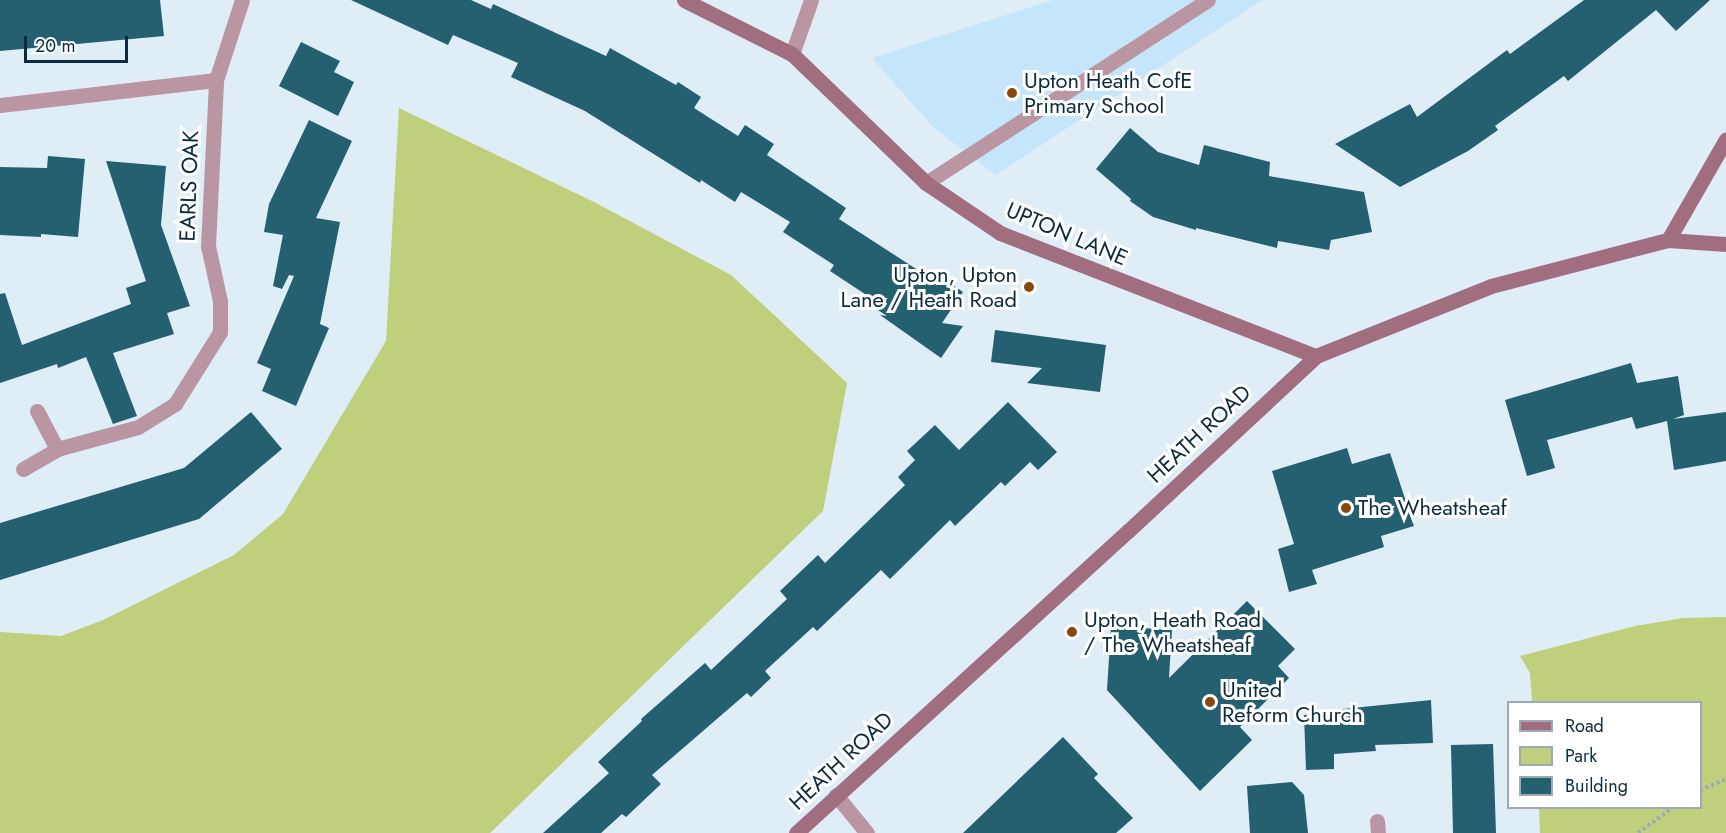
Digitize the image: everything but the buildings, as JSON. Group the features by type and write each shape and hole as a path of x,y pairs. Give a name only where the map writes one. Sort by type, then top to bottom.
{"street":[{"name":"EARLS OAK","path":"22,469 57,449 138,427 175,404 220,332 220,301 208,246 216,80 242,0"},
{"name":"UPTON LANE","path":"684,0 792,54 926,183 999,233 1316,356"},
{"path":"792,54 811,0"},
{"path":"926,183 1208,0"},
{"path":"0,105 216,80"},
{"path":"1668,240 1726,140"},
{"name":"HEATH ROAD","path":"796,833 1128,531 1316,356 1491,286 1668,240 1726,244"},
{"path":"37,411 57,449"},
{"path":"836,795 867,833"}],"path":[{"path":"1702,790 1726,779"},
{"path":"1638,833 1669,809"}],"shaded area":[{"name":"Upton Heath CofE Primary School","path":"1053,0 1262,0 996,175 934,128 872,58"}],"green space":[{"path":"399,108 594,202 731,275 847,383 823,511 490,833 0,833 0,632 61,636 103,620 234,555 283,514 386,341"},
{"path":"1726,617 1726,833 1540,833 1539,809 1702,809 1702,701 1532,701 1530,673 1520,656 1635,626 1683,618"}],"place":[{"name":"Upton Heath CofE Primary School","path":"1012,93"},
{"name":"Upton, Upton Lane / Heath Road","path":"1029,287"},
{"name":"The Wheatsheaf","path":"1346,508"},
{"name":"Upton, Heath Road / The Wheatsheaf","path":"1072,632"},
{"name":"United Reform Church","path":"1210,702"}]}
